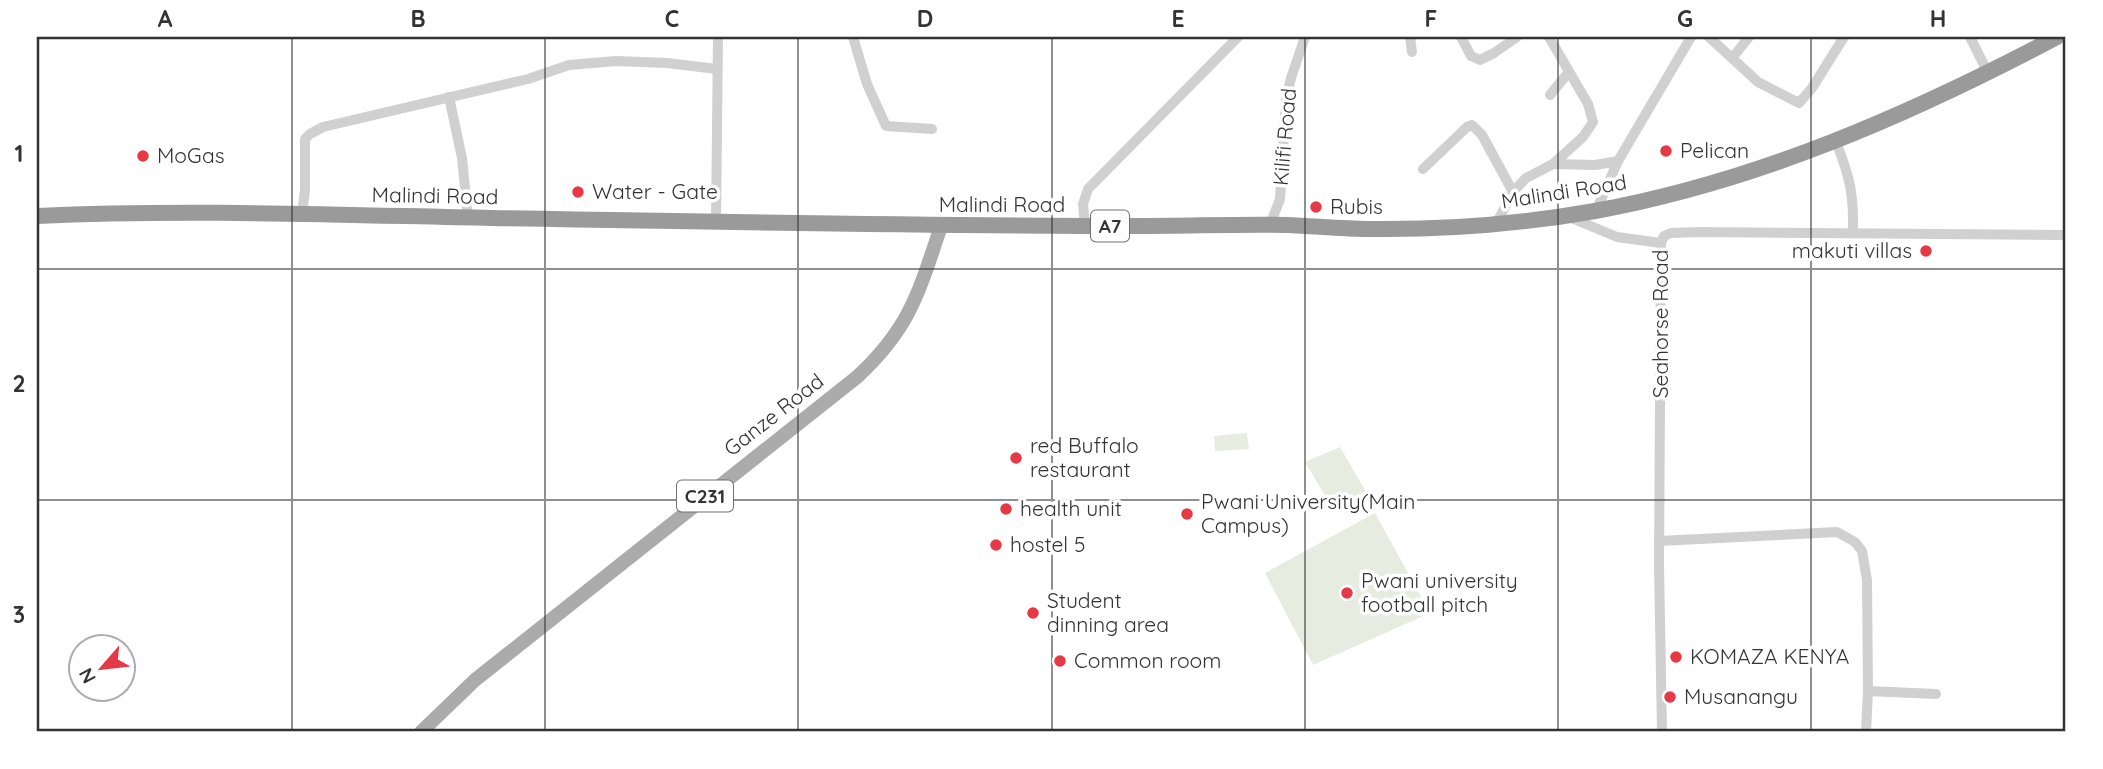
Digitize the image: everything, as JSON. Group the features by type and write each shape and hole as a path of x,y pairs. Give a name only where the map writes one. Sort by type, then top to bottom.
{"highway":[{"name":"Malindi Road","path":"37,216 302,215 941,226 1287,225 1390,229 1496,224 1596,211 1676,193 1749,172 1836,142 1988,74 2057,37"}],"main road":[{"name":"Ganze Road","path":"421,732 475,680 877,359 910,313 941,226"}],"street":[{"path":"716,221 718,37"},
{"path":"853,37 867,84 886,126 932,129"},
{"path":"1085,226 1083,205 1088,189 1238,37"},
{"name":"Kilifi Road","path":"1270,225 1280,199 1286,100 1305,37"},
{"path":"1409,37 1412,52"},
{"path":"1461,37 1471,56 1480,60 1517,37"},
{"path":"1496,224 1513,192 1527,178 1553,164 1583,138 1594,122 1588,104 1549,37"},
{"path":"1596,211 1618,161 1690,37"},
{"path":"1709,37 1758,82 1799,103 1812,88 1844,37"},
{"path":"1733,57 1749,37"},
{"path":"1970,37 1988,74"},
{"path":"302,215 305,139 323,127 528,79 569,65 667,63 717,69"},
{"path":"1550,95 1568,73"},
{"path":"449,97 463,158 467,218"},
{"path":"1423,169 1472,125 1482,135 1513,192"},
{"path":"1836,142 1850,176 1854,200 1853,233"},
{"path":"1553,164 1595,165 1618,161"},
{"name":"Kilifi Road","path":"1280,199 1287,225"},
{"path":"1566,216 1617,237 1661,243"},
{"name":"Seahorse Road","path":"1662,732 1659,541 1661,243 1664,236 1671,233 2066,234"},
{"path":"1659,541 1837,532 1855,542 1862,551 1867,580 1866,732"},
{"path":"1868,691 1936,694"}],"shaded area":[{"path":"1247,433 1249,449 1215,451 1214,436"},
{"path":"1340,447 1366,492 1332,507 1305,462"},
{"name":"Pwani university football pitch","path":"1375,513 1430,613 1313,665 1265,573"}],"place":[{"name":"Pelican","path":"1666,151"},
{"name":"MoGas","path":"143,156"},
{"name":"Water - Gate","path":"578,192"},
{"name":"Rubis","path":"1316,207"},
{"name":"makuti villas","path":"1926,251"},
{"name":"red Buffalo restaurant","path":"1016,458"},
{"name":"health unit","path":"1006,509"},
{"name":"Pwani University(Main Campus)","path":"1187,514"},
{"name":"hostel 5","path":"996,545"},
{"name":"Pwani university football pitch","path":"1347,593"},
{"name":"Student dinning area","path":"1033,613"},
{"name":"KOMAZA KENYA","path":"1676,657"},
{"name":"Common room","path":"1060,661"},
{"name":"Musanangu","path":"1670,697"}]}
